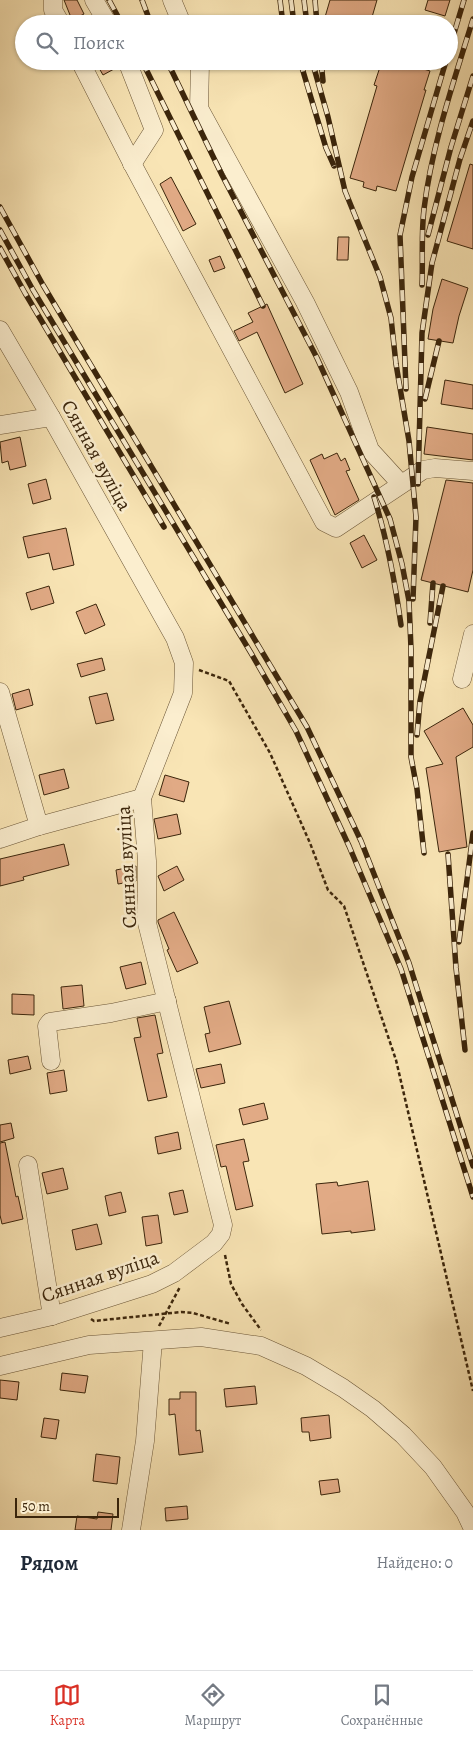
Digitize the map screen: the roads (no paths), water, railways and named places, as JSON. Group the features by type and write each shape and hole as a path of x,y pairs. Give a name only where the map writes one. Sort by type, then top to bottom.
{"street":[{"path":"53,0 53,10 56,15"},
{"path":"94,0 103,15"},
{"path":"172,0 178,15"},
{"path":"85,70 132,164 324,522 336,528 423,470 435,468 473,472"},
{"path":"131,70 154,130 132,164"},
{"path":"198,70 199,108 305,302 349,392 370,450 402,484"},
{"name":"Сянная вуліца","path":"0,330 175,638 184,664 183,693 142,798 147,861 147,923 223,1225 221,1234 214,1243 174,1273 152,1284 52,1316 0,1328"},
{"path":"0,425 51,417"},
{"path":"462,679 473,634"},
{"path":"0,692 39,826"},
{"path":"0,839 39,826 142,798"},
{"path":"51,1061 47,1026 50,1022 167,1001"},
{"path":"28,1165 52,1316"},
{"path":"0,1366 89,1345 201,1337 262,1346 313,1370 343,1388 373,1409 403,1435 433,1467 465,1512 473,1530"},
{"path":"131,1530 145,1441 152,1341"}],"railway":[{"path":"109,0 117,15"},
{"path":"142,0 148,15"},
{"path":"280,0 282,15"},
{"path":"291,0 293,15"},
{"path":"304,0 306,15"},
{"path":"315,0 316,15"},
{"path":"458,20 464,0"},
{"path":"458,68 473,19"},
{"path":"146,70 263,306"},
{"path":"171,70 222,175 317,358 390,519 402,564 409,601 411,757 417,789 424,853"},
{"path":"303,70 326,148 334,166"},
{"path":"315,70 328,117 345,191 380,277 391,318 396,364 409,441 416,517 413,599"},
{"path":"322,70 323,81"},
{"path":"406,389 400,235 412,177 443,70"},
{"path":"422,285 423,218 428,185 444,113 457,70"},
{"path":"428,235 451,147 473,76"},
{"path":"418,484 422,333 432,263 460,159 473,121"},
{"path":"0,207 43,285 307,727 361,841 409,963 473,1166"},
{"path":"0,230 33,290 296,731 349,846 401,969 473,1197"},
{"path":"0,248 164,527"},
{"path":"425,399 439,341"},
{"path":"374,497 390,561 401,625"},
{"path":"430,623 433,583"},
{"path":"417,735 420,701 443,586"},
{"path":"459,942 473,833"},
{"path":"448,854 456,968 465,1050"}]}
